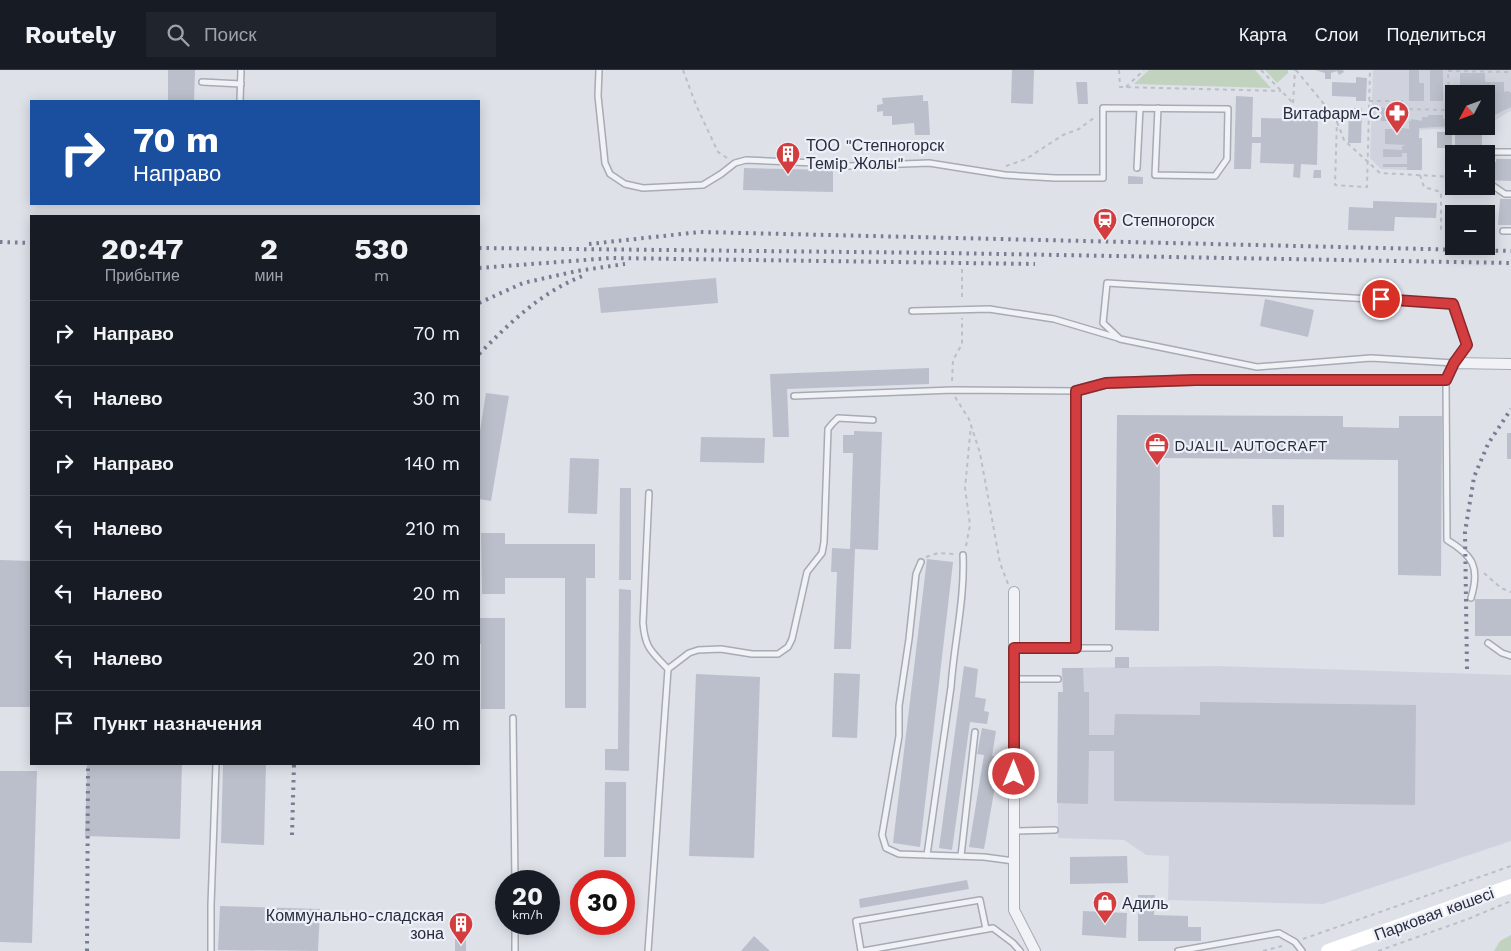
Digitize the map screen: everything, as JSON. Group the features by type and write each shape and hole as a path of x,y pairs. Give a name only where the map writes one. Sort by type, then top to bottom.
{"street":[{"path":"1014,648 1076,648 1076,391 1106,383 1185,380 1446,380 1454,363 1511,364"},
{"path":"1014,592 1014,910 1036,951"},
{"name":"Парковая көшесі","path":"1328,951 1511,886"}],"lane":[{"path":"240,100 241,70"},
{"path":"599,70 598,96 605,164 610,174 625,184 642,188 703,185 735,163 746,160 849,166 930,163 1006,175 1103,178 1103,108 1158,108 1228,109 1227,159 1215,176 1155,174 1158,108"},
{"path":"202,82 240,84"},
{"path":"1138,168 1140,108"},
{"path":"1495,152 1511,152"},
{"path":"1495,187 1505,194 1511,194"},
{"path":"1503,231 1511,231"},
{"path":"912,311 989,309 1054,319 1120,339 1257,367 1371,358 1454,363 1467,345 1453,304 1107,283 1103,323 1120,339"},
{"path":"1446,380 1447,540 1459,547 1473,562 1476,573 1471,598"},
{"path":"794,396 954,390 1076,391"},
{"path":"668,669 698,650 721,649 752,654 778,654 788,647 792,638 807,572 822,553 828,429 838,418 873,420"},
{"path":"648,492 644,639 650,649 668,669 648,951"},
{"path":"927,855 964,581 963,555"},
{"path":"921,562 916,574 899,706 899,736 882,835 886,848 899,854 961,856 1014,861"},
{"path":"1488,643 1511,656"},
{"path":"1076,648 1109,648"},
{"path":"1014,680 1058,680"},
{"path":"513,718 516,870"},
{"path":"961,856 975,732"},
{"path":"211,951 216,765"},
{"path":"1014,831 1055,830"},
{"path":"986,929 980,900 856,921 862,951 993,928 1013,943 1020,951"},
{"path":"1178,951 1278,933 1295,942 1302,951"},
{"path":"515,935 515,951"}],"path":[{"path":"683,70 696,105 718,152"},
{"path":"1119,70 1120,87 1281,91"},
{"path":"1126,87 1144,70"},
{"path":"1261,70 1294,103 1296,70"},
{"path":"1296,70 1336,120 1344,140 1380,174 1445,176"},
{"path":"1336,120 1335,185 1367,187 1370,70"},
{"path":"1370,101 1402,101 1402,110 1449,110 1448,71 1511,72"},
{"path":"1004,167 1026,159 1063,134 1079,129 1092,120 1103,108"},
{"path":"1420,175 1424,187 1441,192 1441,230"},
{"path":"962,269 962,344 953,360 952,378 954,395 971,424 980,453 1000,563 1006,582 1014,592"},
{"path":"921,562 926,556 938,553 949,552 963,555 970,525 965,488 971,424"},
{"path":"1473,562 1501,588 1511,592"},
{"path":"1263,951 1332,930 1511,866"},
{"path":"1378,951 1468,919 1511,901"}],"shaded area":[{"path":"1373,70 1511,70 1511,111 1495,120 1495,85 1445,85 1445,128 1420,130 1419,138 1407,139 1407,170 1381,169 1370,158"},
{"path":"1219,666 1511,675 1511,841 1323,904 1168,900 1169,856 1146,855 1124,840 1058,838 1058,692 1063,692 1062,668"}],"green space":[{"path":"1149,70 1255,70 1271,88 1134,84"},
{"path":"1265,70 1288,70 1288,73 1277,83"},
{"path":"1511,935 1511,951 1494,951 1500,941"}],"building":[{"path":"168,70 195,70 194,100 168,100"},
{"path":"1012,70 1034,70 1033,104 1011,103"},
{"path":"1315,70 1343,70 1344,72 1339,75 1337,71 1331,73 1331,79 1325,79 1325,73"},
{"path":"1409,70 1419,70 1419,83 1424,83 1424,101 1409,101"},
{"path":"1430,70 1443,70 1443,101 1430,101"},
{"path":"1460,73 1485,73 1485,82 1504,82 1504,92 1508,91 1511,93 1511,107 1495,115 1495,85 1460,85"},
{"path":"1356,77 1367,78 1366,101 1356,101 1356,97 1332,96 1332,82 1356,83"},
{"path":"1076,82 1087,82 1088,104 1078,104"},
{"path":"923,95 923,101 928,101 930,135 915,135 914,123 892,125 892,116 883,116 883,111 877,112 877,105 883,104 882,98"},
{"path":"1236,96 1253,97 1252,137 1261,137 1261,118 1318,119 1317,165 1301,164 1300,178 1293,177 1294,164 1260,163 1261,143 1252,143 1251,169 1234,169"},
{"path":"1349,108 1362,108 1361,143 1348,143"},
{"path":"1381,108 1398,108 1398,121 1381,121"},
{"path":"1428,115 1443,115 1445,127 1419,128 1419,138 1422,138 1422,170 1407,170 1407,167 1383,167 1383,164 1407,164 1407,153 1402,153 1402,157 1383,157 1383,149 1402,150 1402,146 1407,145 1385,144 1385,129 1396,129 1396,127 1409,129 1409,121 1411,119 1422,121 1422,117 1428,117"},
{"path":"1437,132 1445,132 1445,135 1452,135 1452,145 1445,145 1445,148 1437,148"},
{"path":"1455,135 1482,135 1482,145 1455,145"},
{"path":"1496,159 1511,159 1511,181 1495,180"},
{"name":"ТОО \"Степногорск Темiр Жолы\"","path":"744,168 833,170 833,192 743,190"},
{"path":"1314,170 1321,170 1321,178 1313,178"},
{"path":"1128,176 1143,177 1143,184 1128,184"},
{"path":"1500,199 1511,199 1511,225 1498,225"},
{"path":"1373,201 1437,203 1436,218 1395,217 1394,231 1348,230 1349,207 1373,208"},
{"path":"716,278 718,303 601,313 598,288"},
{"path":"1265,299 1314,310 1308,337 1260,326"},
{"path":"929,368 929,384 787,389 789,437 773,437 770,374"},
{"path":"486,393 509,396 491,501 480,499 480,431"},
{"path":"1117,415 1343,416 1343,427 1399,428 1399,416 1442,416 1441,576 1398,575 1398,460 1160,458 1159,631 1115,630"},
{"path":"854,431 882,432 878,550 855,549 851,649 834,649 837,572 831,572 832,548 850,549 853,453 843,453 843,435 854,435"},
{"path":"1507,433 1511,433 1511,459 1507,459"},
{"path":"701,437 765,438 764,463 700,462"},
{"path":"570,458 599,459 597,514 568,513"},
{"path":"620,488 631,488 631,580 619,580"},
{"path":"1272,505 1284,505 1284,537 1273,537"},
{"path":"481,533 505,533 505,544 595,544 595,578 586,578 586,708 565,708 565,578 505,578 505,594 482,594"},
{"path":"927,559 953,562 920,847 893,843"},
{"path":"0,560 30,561 30,707 0,707"},
{"path":"619,589 631,590 629,771 605,770 605,749 618,749"},
{"path":"1475,599 1511,599 1511,636 1475,636"},
{"path":"480,618 505,618 505,709 481,709"},
{"path":"1115,657 1129,657 1129,668 1115,668"},
{"path":"964,666 978,669 975,697 986,699 984,711 989,712 987,724 970,722 952,850 939,848"},
{"path":"1062,668 1083,668 1084,692 1089,692 1089,735 1114,735 1115,714 1200,715 1200,702 1416,705 1415,805 1114,801 1114,751 1089,751 1088,804 1057,803 1058,692 1063,692"},
{"path":"834,673 860,674 857,738 832,737"},
{"path":"696,674 760,677 754,858 689,856"},
{"path":"982,728 996,731 992,756 1000,758 984,849 969,847 984,755 977,754"},
{"path":"87,765 182,765 180,839 85,836"},
{"path":"223,765 266,765 264,845 221,843"},
{"path":"0,771 37,771 32,943 0,942"},
{"path":"605,782 626,782 626,857 604,857"},
{"path":"1127,856 1128,883 1070,884 1070,857"},
{"path":"967,880 969,889 860,908 859,899"},
{"path":"1138,895 1155,895 1154,915 1188,916 1188,927 1201,927 1201,941 1138,941"},
{"path":"220,906 320,909 318,951 218,950"},
{"name":"Адиль","path":"1083,911 1127,913 1126,938 1082,935"},
{"path":"754,936 770,951 741,951"},
{"name":"Коммунально-сладская зона","path":"455,939 466,939 466,951 455,951"}],"railway":[{"path":"589,244 700,232 1511,251"},
{"path":"0,242 30,243"},
{"path":"480,248 945,253 1511,263"},
{"path":"480,268 611,258 1035,264"},
{"path":"480,303 523,283 577,271 625,264"},
{"path":"480,353 528,308 555,290 585,275"},
{"path":"1467,669 1465,532 1474,477 1488,444 1511,409"},
{"path":"87,951 88,765"},
{"path":"292,835 294,765"}],"place":[{"name":"Витафарм-С","path":"1397,134"},
{"name":"ТОО \"Степногорск Темiр Жолы\"","path":"788,175"},
{"name":"Степногорск","path":"1105,241"},
{"name":"DJALIL AUTOCRAFT","path":"1157,466"},
{"name":"Адиль","path":"1105,924"},
{"name":"Коммунально-сладская зона","path":"461,945"}],"route":[{"path":"1014,774 1014,648 1076,648 1076,391 1106,383 1195,380 1446,380 1454,363 1467,345 1453,304 1381,299"}]}
